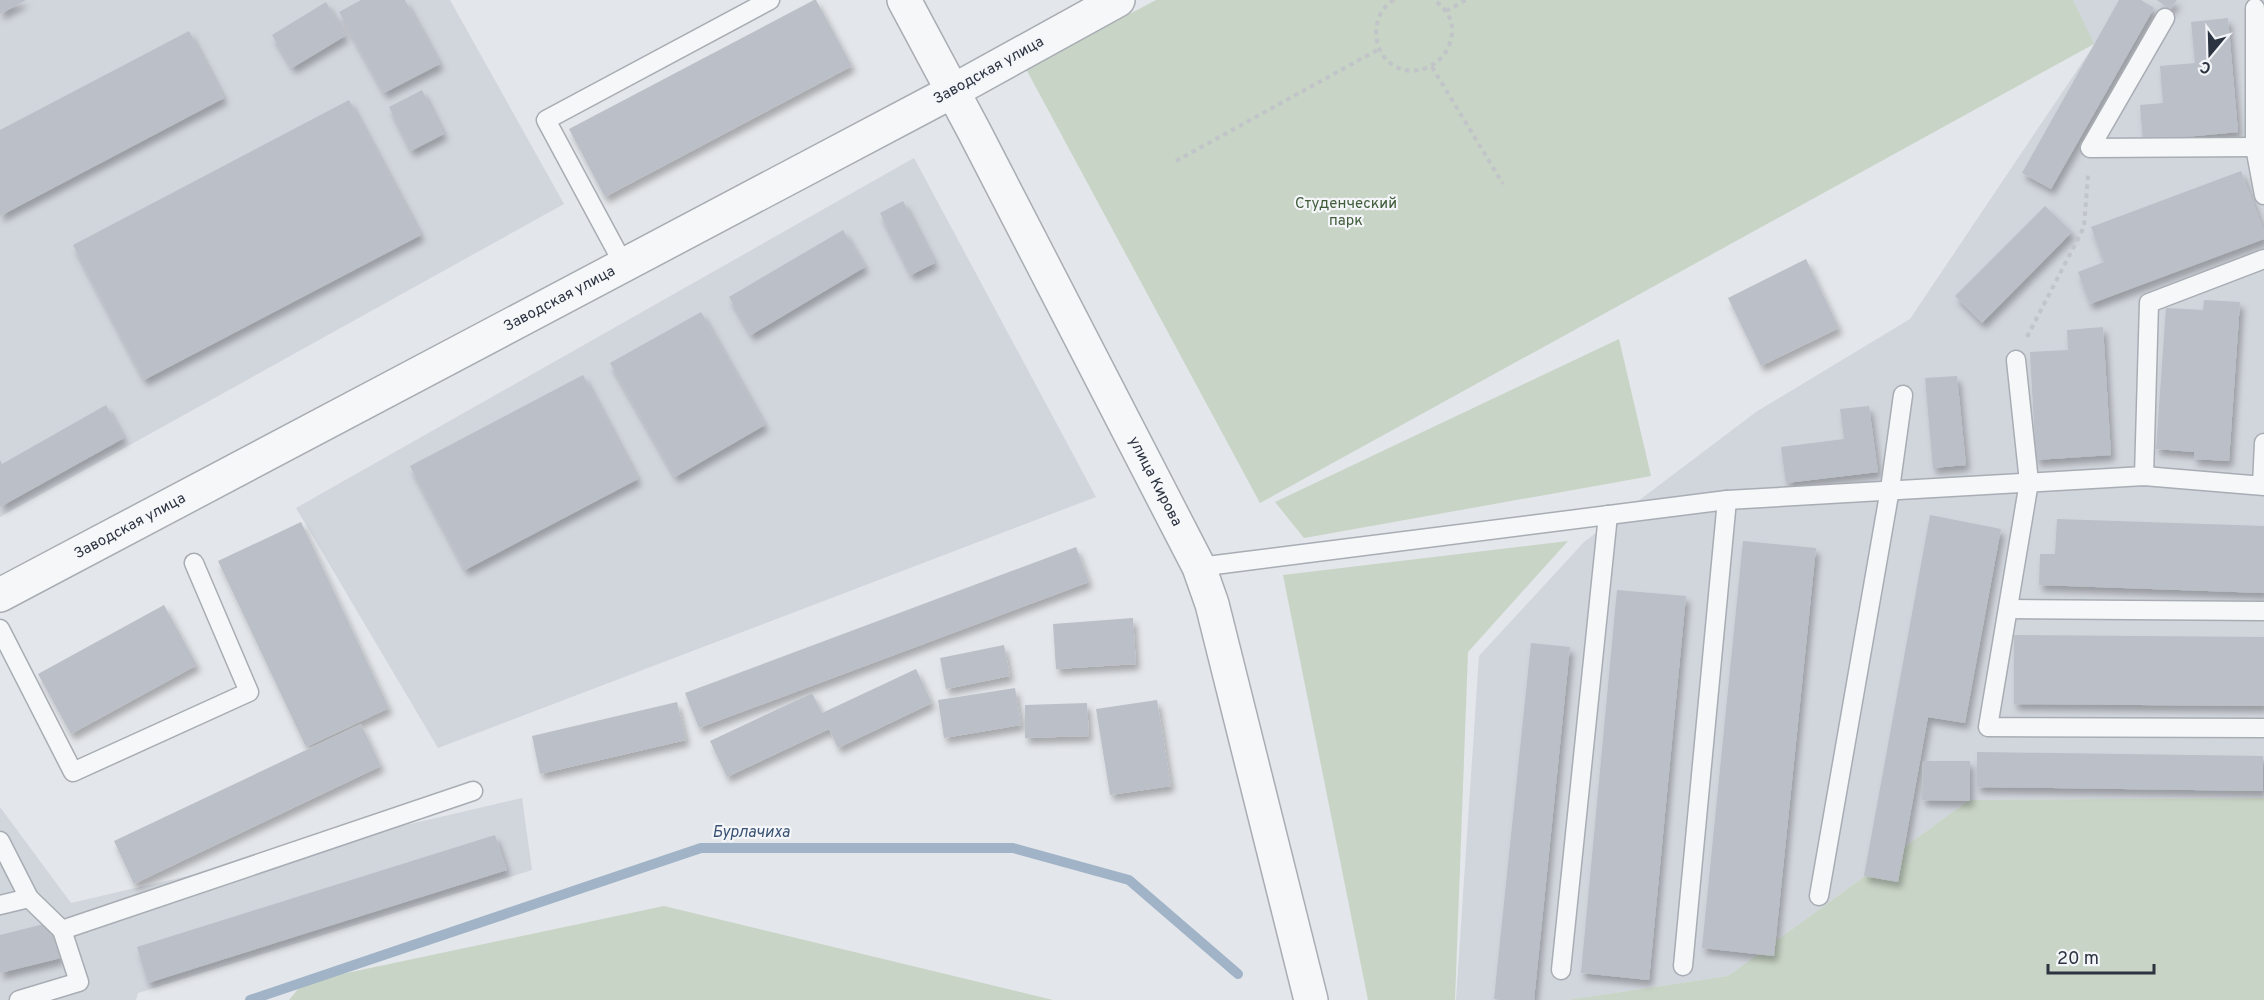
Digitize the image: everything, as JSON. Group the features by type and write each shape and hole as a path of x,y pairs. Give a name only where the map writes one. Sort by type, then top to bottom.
{"street":[{"name":"улица Кирова","path":"904,0 1199,567 1212,604 1311,1000"},
{"name":"Заводская улица","path":"0,595 953,91 1118,0"}],"lane":[{"path":"624,265 546,120 742,7 770,0"},
{"path":"2255,8 2255,147 2264,195"},
{"path":"2090,148 2165,18"},
{"path":"2090,148 2255,147"},
{"path":"2144,476 2149,303 2264,259"},
{"path":"2016,360 2029,482 1988,727 2264,728"},
{"path":"1818,896 1890,489 1904,395"},
{"path":"1199,567 1727,500 2144,476 2263,486 2264,443"},
{"path":"1683,966 1727,500"},
{"path":"1561,970 1608,515"},
{"path":"0,629 73,772 249,692 194,563"},
{"path":"2008,609 2264,611"},
{"path":"62,930 473,790"},
{"path":"0,841 29,898 62,930 79,982 20,1000"},
{"path":"0,905 29,898"}],"path":[{"path":"1393,0 1386,4 1376,24 1379,49 1391,63 1411,71 1432,67 1449,51 1453,29 1446,11 1434,0"},
{"path":"1446,11 1466,0"},
{"path":"1176,161 1379,49"},
{"path":"1432,67 1503,183"},
{"path":"2016,360 2084,227 2090,148"}],"shaded area":[{"path":"0,0 450,0 564,204 0,517"},
{"path":"2073,0 2264,0 2264,798 1969,800 1728,976 1567,1000 1456,1000 1479,656 1584,542 1756,412 1910,319 2094,45"},
{"path":"914,158 1096,497 438,748 296,508"},
{"path":"522,798 532,870 138,993 136,1000 0,1000 0,807 71,903"}],"green space":[{"name":"Студенческий парк","path":"1156,0 2073,0 2094,44 1260,503 1026,69"},
{"path":"1619,339 1651,476 1304,538 1275,502"},
{"path":"1568,541 1468,652 1455,1000 1368,1000 1283,575"},
{"path":"2264,798 2264,1000 1567,1000 1728,976 1969,800"},
{"path":"664,906 1053,1000 289,1000 304,982"}],"building":[{"path":"0,0 26,0 0,14"},
{"path":"361,0 405,0 440,64 384,93 339,12"},
{"path":"814,0 852,66 605,197 569,129"},
{"path":"2119,0 2141,0 2154,8 2051,189 2022,173"},
{"path":"2157,0 2177,0 2170,10"},
{"path":"326,2 345,36 292,68 272,35"},
{"path":"2228,18 2238,132 2143,141 2140,105 2163,103 2160,66 2195,63 2191,22"},
{"path":"189,31 224,98 0,216 0,130"},
{"path":"422,90 444,134 411,151 389,107"},
{"path":"349,100 421,235 144,380 73,245"},
{"path":"2241,171 2264,231 2264,239 2090,304 2078,272 2104,262 2091,227"},
{"path":"903,201 935,263 911,275 880,213"},
{"path":"2045,206 2072,232 1982,323 1955,296"},
{"path":"843,230 865,267 751,335 729,297"},
{"path":"1806,259 1839,328 1761,366 1728,298"},
{"path":"2204,300 2240,302 2229,461 2194,459 2194,452 2156,449 2166,308 2203,310"},
{"path":"701,312 765,425 675,477 610,363"},
{"path":"2103,327 2111,455 2036,460 2030,352 2068,350 2067,330"},
{"path":"583,375 638,479 465,570 410,466"},
{"path":"1957,376 1966,465 1933,468 1925,378"},
{"path":"106,405 124,438 0,507 0,460 2,464"},
{"path":"1869,406 1878,472 1786,483 1781,447 1844,439 1840,409"},
{"path":"1930,515 2001,529 1965,723 1928,717 1898,882 1864,876"},
{"path":"2057,519 2264,526 2264,593 2039,585 2040,554 2055,554"},
{"path":"301,522 389,708 306,747 218,561"},
{"path":"1743,541 1816,548 1774,956 1702,948"},
{"path":"1076,547 1089,582 699,728 685,693"},
{"path":"1617,590 1686,596 1649,980 1581,973"},
{"path":"164,605 197,665 71,734 38,674"},
{"path":"1133,618 1136,664 1056,669 1053,624"},
{"path":"2014,635 2264,637 2264,706 2014,704"},
{"path":"1531,643 1570,647 1534,1000 1502,1000 1494,999"},
{"path":"1004,645 1010,676 946,689 940,658"},
{"path":"916,669 932,703 838,748 829,729 727,777 710,741 812,693 822,713"},
{"path":"1015,688 1021,725 944,738 938,700"},
{"path":"1157,700 1171,786 1110,795 1096,709"},
{"path":"677,702 686,740 540,774 532,736"},
{"path":"1087,703 1089,736 1025,738 1025,705"},
{"path":"361,724 381,766 134,884 114,841"},
{"path":"1977,752 2263,756 2263,791 1977,787"},
{"path":"1923,761 1970,761 1970,801 1922,800"},
{"path":"495,835 507,870 148,983 137,947"},
{"path":"52,922 61,958 0,973 0,935"}],"waterway":[{"name":"Бурлачиха","path":"250,1000 701,848 1013,848 1129,880 1238,974"}]}
